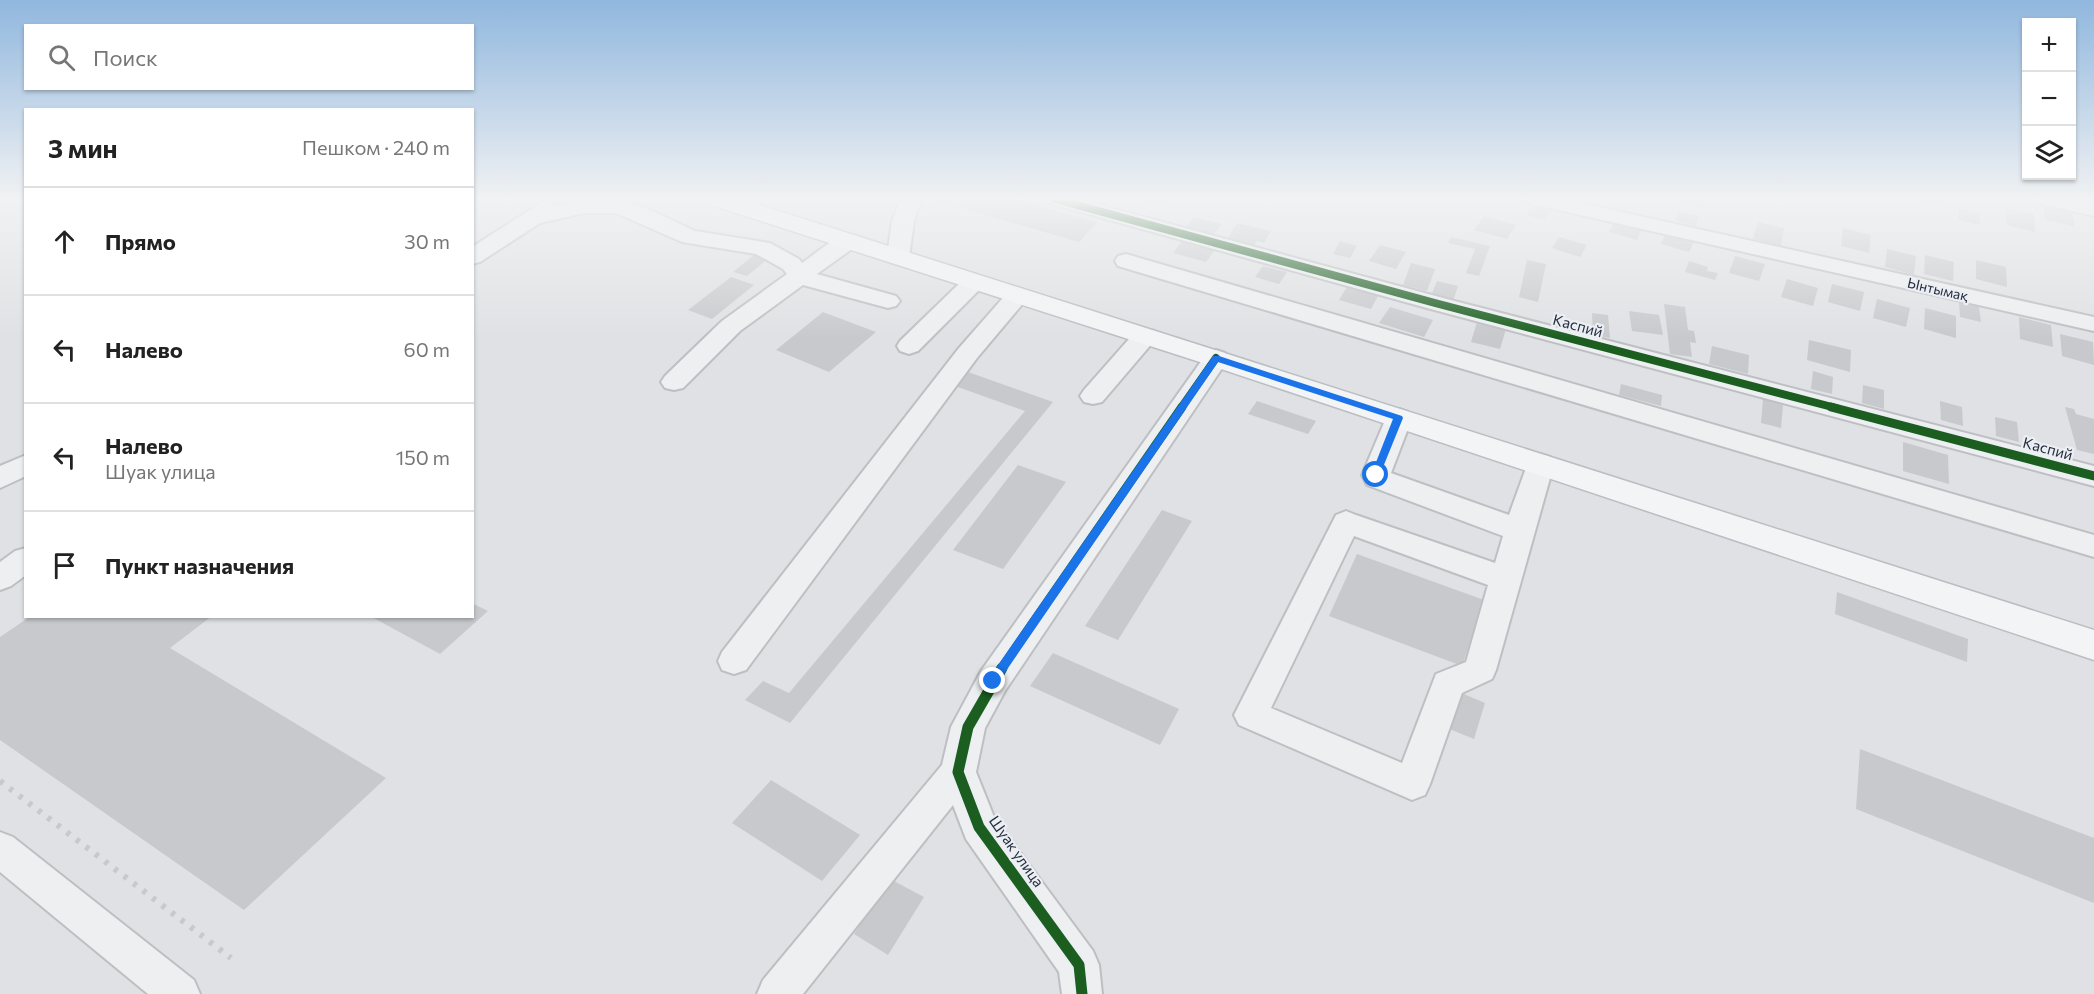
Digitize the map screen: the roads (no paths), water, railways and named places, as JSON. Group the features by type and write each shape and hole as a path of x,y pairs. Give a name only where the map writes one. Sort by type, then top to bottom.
{"main road":[{"path":"862,245 1216,358 2094,645"}],"street":[{"path":"474,256 490,245"},
{"path":"745,245 762,248 791,264 801,277 888,301"},
{"path":"674,382 731,326 842,245"},
{"path":"898,257 900,245"},
{"name":"Каспий","path":"1225,245 1446,306 2094,476"},
{"name":"Ынтымақ","path":"1743,245 2094,324"},
{"path":"1126,261 2094,546"},
{"path":"909,346 974,282"},
{"path":"734,661 984,334 1017,296"},
{"path":"937,318 984,334"},
{"path":"1093,396 1145,336"},
{"path":"777,994 958,772 968,727 993,681 1216,358"},
{"path":"1399,418 1376,475 1377,478 1513,528 1519,528"},
{"path":"1506,579 1346,522 1251,715 1412,784 1448,684 1480,670 1506,579 1519,528 1540,464"},
{"path":"0,478 24,465"},
{"path":"0,578 24,560"},
{"name":"Шуак улица","path":"958,772 980,827 1080,964 1082,994"},
{"path":"0,849 180,994"}],"railway":[{"path":"0,781 231,958"}]}
